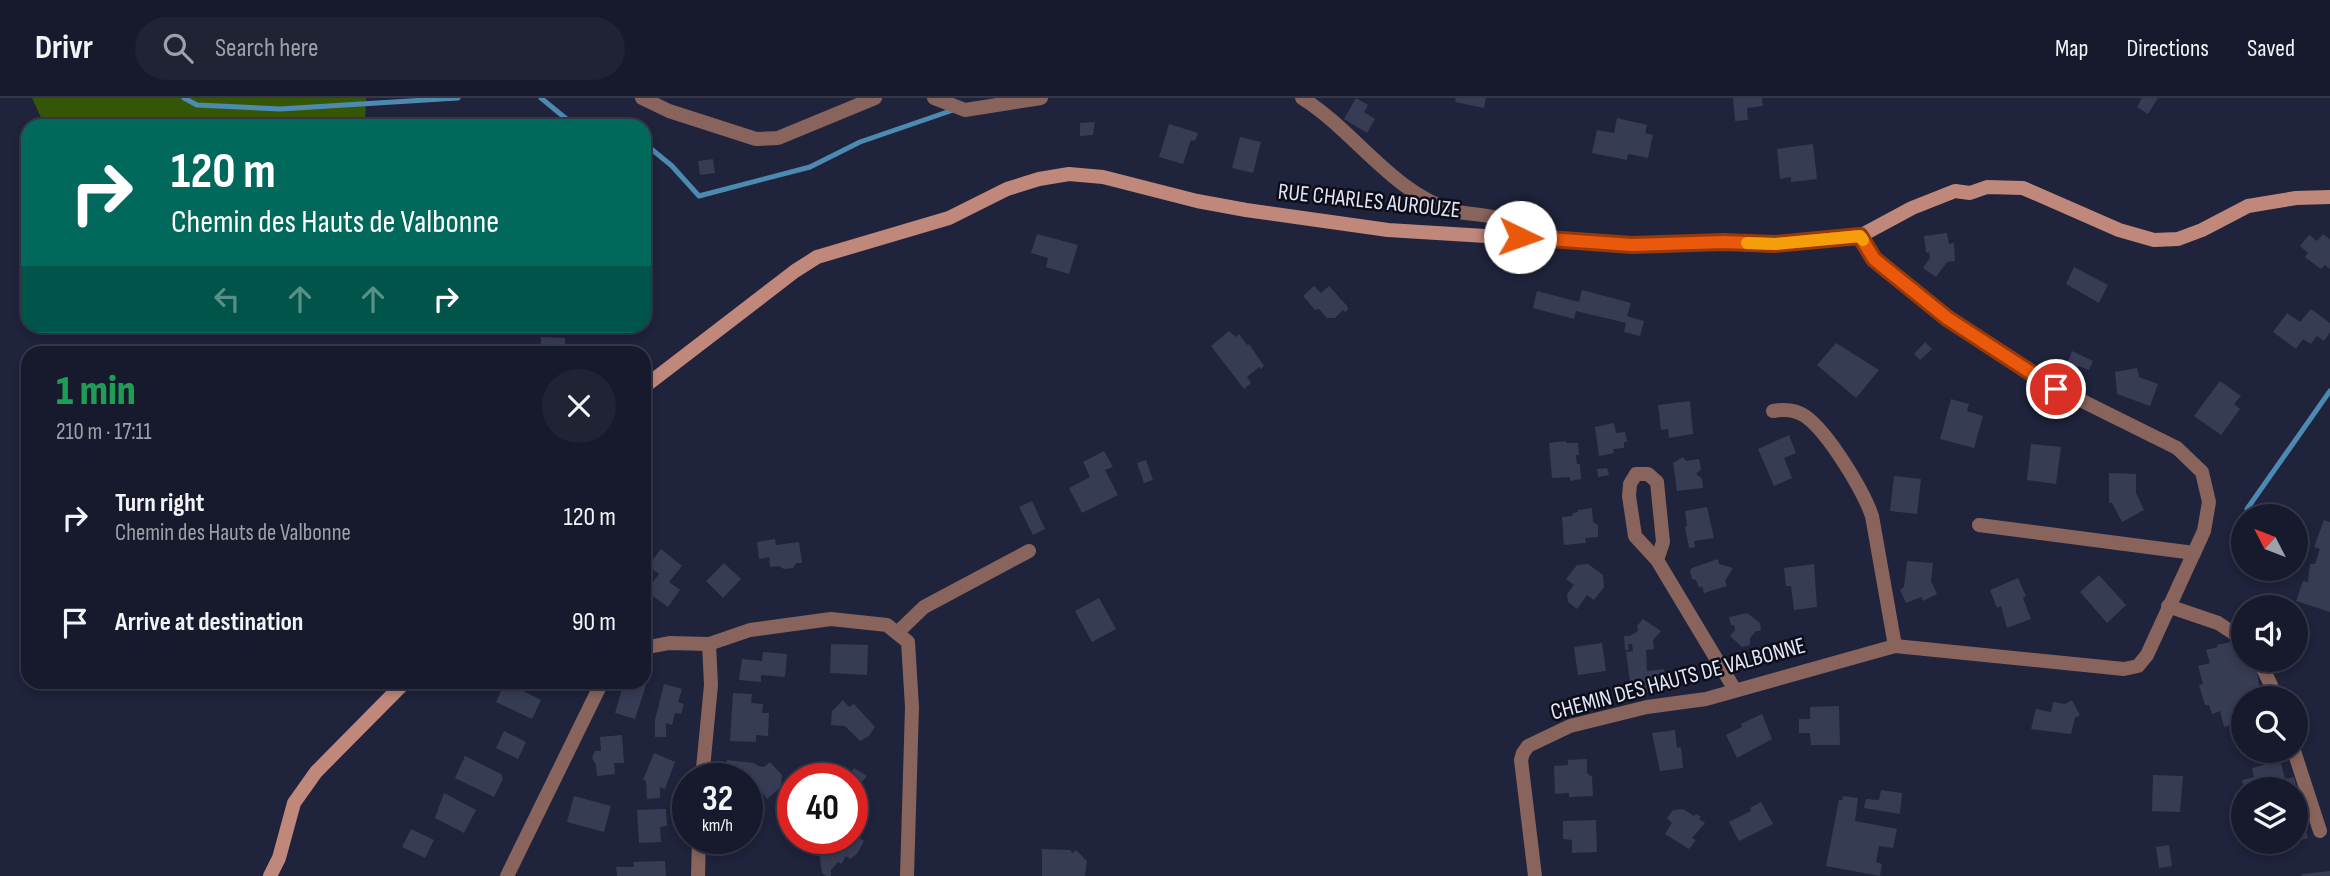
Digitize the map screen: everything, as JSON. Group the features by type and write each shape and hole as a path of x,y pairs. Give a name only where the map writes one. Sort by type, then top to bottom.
{"street":[{"path":"642,98 669,111 756,139 778,138 875,98"},
{"path":"936,99 965,110 1041,98"},
{"path":"1302,98 1323,111 1403,183 1453,210 1500,219 1511,225 1520,237"},
{"name":"RUE CHARLES AUROUZE","path":"651,382 817,257 949,218 1007,189 1039,179 1069,174 1103,177 1196,201 1388,230 1632,245 1724,242 1775,244 1860,236 1912,208 1955,191 1970,192 1987,187 2023,188 2119,230 2154,240 2178,239 2248,206 2296,198 2330,197"},
{"name":"CHEMIN DES HAUTS DE VALBONNE","path":"1535,876 1521,760 1528,746 1570,726 1647,707 1706,699 1895,646 2124,669 2138,666 2147,655 2204,531 2210,502 2202,472 2177,448 2038,379 1947,318 1874,259 1860,236"},
{"path":"1773,411 1784,409 1803,414 1817,426 1865,495 1872,516 1895,646"},
{"path":"1657,560 1663,542 1657,482 1648,474 1636,474 1630,484 1629,496 1635,536 1657,560 1735,690"},
{"path":"1979,525 2194,553"},
{"path":"898,632 924,607 1029,551"},
{"path":"2168,606 2218,623 2231,632"},
{"path":"651,647 669,643 709,644 750,630 831,619 887,625 898,632 908,642 912,707 907,876"},
{"path":"704,763 711,685 709,644"},
{"path":"270,876 279,858 294,803 316,772 398,689"},
{"path":"507,876 599,689"},
{"path":"2298,763 2320,831"},
{"path":"698,876 699,854"}],"green space":[{"path":"32,98 366,98 365,119 42,119"}],"building":[{"path":"1356,98 1368,105 1364,112 1375,119 1367,133 1344,119"},
{"path":"1456,98 1486,98 1484,108 1455,102"},
{"path":"1733,98 1762,98 1763,106 1747,108 1748,120 1735,121"},
{"path":"2142,98 2158,98 2148,114 2137,107"},
{"path":"1617,118 1647,125 1645,133 1653,135 1648,158 1628,154 1627,160 1592,153 1597,130 1614,133"},
{"path":"1095,122 1093,135 1080,136 1080,123"},
{"path":"1169,124 1198,133 1195,141 1191,140 1183,164 1159,157"},
{"path":"1240,137 1261,142 1253,173 1232,168"},
{"path":"1813,144 1817,179 1791,182 1791,177 1780,179 1777,149"},
{"path":"713,159 715,173 700,175 698,161"},
{"path":"1947,233 1949,244 1954,243 1955,261 1947,262 1936,277 1923,268 1930,258 1929,252 1926,253 1924,236"},
{"path":"1037,234 1078,245 1069,274 1046,267 1048,258 1031,253"},
{"path":"2323,234 2330,239 2330,269 2325,265 2321,269 2305,257 2308,253 2300,246 2309,235 2317,241"},
{"path":"2074,267 2108,285 2099,303 2066,284"},
{"path":"1314,286 1321,293 1329,286 1348,309 1335,318 1327,318 1319,309 1315,310 1303,296"},
{"path":"1582,290 1631,303 1627,316 1644,321 1640,336 1624,332 1626,323 1576,311 1574,319 1533,308 1537,291 1579,302"},
{"path":"2311,309 2330,323 2330,332 2324,341 2317,336 2311,344 2303,339 2296,349 2273,332 2287,313 2300,322"},
{"path":"1229,331 1236,337 1239,334 1247,345 1249,344 1264,366 1247,377 1251,383 1244,389 1211,346"},
{"path":"541,337 565,338 565,346 541,346"},
{"path":"1925,342 1932,349 1920,360 1914,354"},
{"path":"1836,343 1879,370 1856,398 1817,365"},
{"path":"2072,351 2093,361 2089,370 2078,366 2075,371 2066,367"},
{"path":"2137,368 2139,377 2158,384 2150,406 2117,394 2115,372"},
{"path":"2220,381 2241,396 2234,404 2240,409 2221,435 2194,416"},
{"path":"1951,399 1969,404 1967,411 1983,416 1974,448 1940,439"},
{"path":"1690,401 1693,434 1669,438 1668,429 1661,430 1658,405"},
{"path":"1614,423 1616,433 1625,432 1627,442 1624,442 1624,448 1613,449 1614,453 1599,456 1595,427"},
{"path":"1789,435 1796,453 1784,458 1792,478 1774,486 1758,449"},
{"path":"1549,443 1578,443 1579,455 1576,455 1581,479 1570,481 1570,477 1552,478"},
{"path":"2031,444 2061,447 2056,484 2027,480"},
{"path":"1104,451 1113,467 1105,470 1118,495 1082,513 1069,488 1090,477 1083,462"},
{"path":"1683,457 1686,461 1699,459 1701,469 1696,474 1702,479 1703,488 1677,491 1673,463"},
{"path":"1146,460 1153,480 1144,483 1137,463"},
{"path":"1607,468 1609,475 1598,477 1597,469"},
{"path":"2109,473 2136,474 2136,493 2144,510 2122,522 2112,503 2109,503"},
{"path":"1894,476 1921,479 1917,514 1890,511"},
{"path":"1032,501 1045,529 1033,535 1019,507"},
{"path":"1707,507 1714,538 1694,541 1695,547 1689,548 1685,511"},
{"path":"1592,508 1593,522 1598,525 1598,537 1585,538 1586,543 1564,545 1562,517 1572,516 1578,510"},
{"path":"2324,520 2330,522 2330,612 2308,605 2308,595 2298,595 2303,581 2308,582 2310,564 2315,564 2320,549 2314,547"},
{"path":"775,539 776,545 799,542 802,563 784,569 779,566 770,567 769,557 759,559 757,542"},
{"path":"661,549 682,566 669,582 680,590 668,607 651,595 651,584 659,574 651,568 651,562"},
{"path":"1718,559 1719,564 1733,568 1725,581 1727,586 1704,593 1702,586 1699,588 1696,580 1692,579 1690,571"},
{"path":"1907,561 1933,563 1931,581 1937,594 1923,601 1921,597 1906,603 1900,590 1904,587"},
{"path":"724,563 741,579 723,598 706,581"},
{"path":"1588,564 1603,575 1604,587 1594,600 1587,595 1577,609 1568,602 1567,594 1574,585 1566,579 1577,565"},
{"path":"1814,564 1817,607 1794,610 1791,586 1786,586 1784,568"},
{"path":"2099,575 2126,605 2107,623 2080,592"},
{"path":"2018,578 2026,596 2023,598 2031,619 2007,628 2001,606 1997,608 1990,590"},
{"path":"1099,598 1116,629 1092,642 1075,611"},
{"path":"1747,613 1760,623 1761,631 1756,631 1750,638 1750,645 1742,647 1730,636 1735,630 1729,617"},
{"path":"1643,619 1661,631 1653,640 1654,649 1646,650 1647,671 1664,669 1665,680 1663,690 1640,694 1639,689 1631,690 1626,652 1633,651 1632,644 1628,644 1629,650 1625,650 1624,636 1638,631 1637,626"},
{"path":"2231,642 2231,672 2257,672 2259,686 2231,686 2231,725 2224,727 2220,711 2212,714 2209,705 2205,705 2199,685 2203,684 2198,666 2210,663 2206,650 2218,647 2217,645"},
{"path":"1602,643 1606,671 1578,675 1574,647"},
{"path":"831,644 868,645 867,675 830,673"},
{"path":"763,652 787,654 785,677 761,675 761,682 739,680 742,659 762,661"},
{"path":"664,684 682,689 678,702 684,704 681,714 675,713 672,725 666,723 666,737 655,737 655,720"},
{"path":"502,689 519,689 541,700 532,719 496,702"},
{"path":"622,689 645,689 635,719 615,713"},
{"path":"733,693 752,694 751,703 763,704 762,713 769,713 768,736 756,735 756,742 730,741"},
{"path":"843,700 849,707 854,704 875,727 869,736 860,741 845,726 831,725 832,711"},
{"path":"2072,700 2080,715 2075,718 2071,734 2031,729 2036,709 2051,712 2053,702 2065,704"},
{"path":"1839,706 1840,745 1811,745 1810,733 1799,733 1799,719 1810,719 1810,707"},
{"path":"1762,714 1772,739 1737,758 1726,735"},
{"path":"1675,730 1677,748 1681,747 1683,768 1660,771 1652,733"},
{"path":"504,731 526,742 518,759 496,748"},
{"path":"622,735 624,763 614,763 615,774 597,776 592,758 595,751 601,751 600,737"},
{"path":"654,753 675,762 672,763 665,789 660,787 660,798 647,799 646,781 643,780"},
{"path":"465,756 501,774 503,779 494,797 455,778"},
{"path":"1587,759 1587,773 1592,777 1593,796 1569,797 1569,793 1555,794 1554,766 1568,765 1568,760"},
{"path":"727,760 754,763 727,763"},
{"path":"770,762 777,770 777,790 767,799 763,793 763,767"},
{"path":"2263,763 2281,763 2284,777 2254,777 2252,768 2264,765"},
{"path":"2153,775 2183,776 2180,812 2152,811"},
{"path":"1881,790 1902,793 1900,814 1864,808 1866,799 1879,800"},
{"path":"444,793 476,810 464,833 435,818"},
{"path":"574,796 611,806 604,832 567,822"},
{"path":"1843,796 1858,798 1855,821 1897,829 1893,848 1879,846 1876,862 1882,864 1880,876 1826,866 1839,800 1842,800"},
{"path":"1761,802 1773,824 1739,841 1729,822 1751,811 1750,808"},
{"path":"666,809 667,826 660,827 661,842 639,843 637,810"},
{"path":"1683,809 1701,817 1699,819 1705,823 1692,838 1696,840 1689,849 1665,834 1672,823 1667,818 1673,810"},
{"path":"1596,820 1597,852 1572,853 1572,840 1563,839 1563,821"},
{"path":"411,829 434,840 425,858 402,847"},
{"path":"2169,845 2172,866 2159,868 2156,847"},
{"path":"1042,849 1070,850 1073,853 1076,850 1087,861 1085,876 1042,876"},
{"path":"819,854 857,854 850,859 846,856 841,864 838,862 831,870 831,876 822,873"},
{"path":"665,861 666,876 617,876 616,867 634,867 633,862"},
{"path":"2330,871 2330,876 2302,876 2302,874"}],"waterway":[{"path":"184,98 197,105 280,109 458,98"},
{"path":"541,98 566,119"},
{"path":"651,149 672,166 699,196 810,167 860,142 956,109"},
{"path":"2251,504 2330,391"}],"slow traffic":[{"path":"1747,243 1775,244 1860,236 1863,240"}],"route":[{"path":"1520,237 1654,245 1724,242 1775,244 1860,236 1874,259 1947,318 2056,389"}]}
